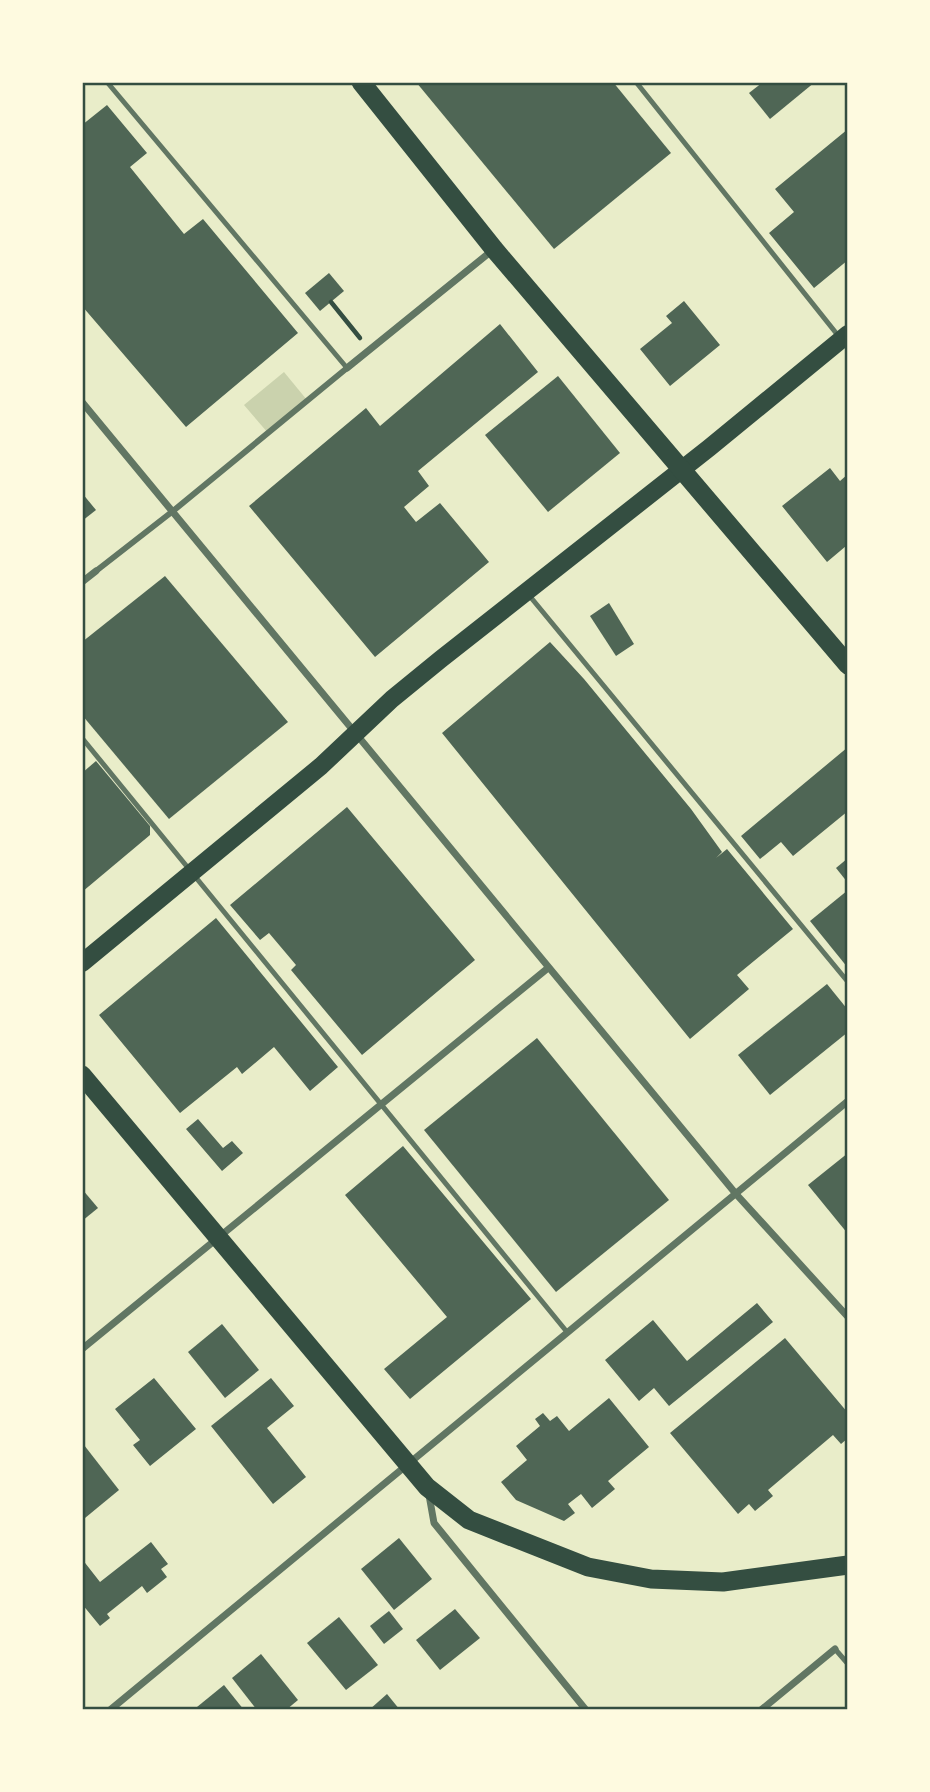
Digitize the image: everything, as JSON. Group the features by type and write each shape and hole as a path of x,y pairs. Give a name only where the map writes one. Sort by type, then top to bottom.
{"highway":[{"path":"361,82 494,249 848,665"},
{"path":"82,1075 407,1463 428,1487 469,1520 588,1567 651,1579 723,1582 848,1565"}],"main road":[{"path":"82,963 321,766 392,699 846,341"}],"street":[{"path":"82,582 173,512 494,249"},
{"path":"82,402 736,1194 848,1317"},
{"path":"82,1349 548,968"},
{"path":"110,1710 848,1101"},
{"path":"428,1487 434,1523 586,1710"},
{"path":"761,1710 835,1649"}],"lane":[{"path":"107,82 347,368"},
{"path":"636,82 846,341"},
{"path":"526,592 848,982"},
{"path":"82,738 567,1332"},
{"path":"835,1649 848,1664"}],"path":[{"path":"331,302 370,349"}],"green space":[{"path":"284,372 307,400 268,433 244,405"}],"building":[{"path":"416,82 613,82 671,153 554,249"},
{"path":"763,82 815,82 770,119 749,93"},
{"path":"107,105 147,153 130,167 184,234 203,219 298,333 186,427 82,306 82,125"},
{"path":"848,129 848,260 814,288 769,233 794,212 775,189"},
{"path":"329,273 344,291 320,311 305,293"},
{"path":"684,301 720,345 670,386 640,349 672,323 666,316"},
{"path":"500,324 538,372 418,471 429,486 404,507 416,522 440,503 489,562 375,657 249,506 366,408 380,426"},
{"path":"558,376 620,453 548,512 485,435"},
{"path":"830,468 840,481 848,474 848,549 846,546 827,562 782,506"},
{"path":"82,493 96,510 82,521"},
{"path":"165,576 288,722 169,819 82,715 82,642"},
{"path":"609,603 634,644 616,656 590,616"},
{"path":"550,642 584,679 691,809 722,852 716,858 727,849 793,929 737,975 749,989 690,1039 442,733"},
{"path":"848,747 848,811 793,856 781,842 760,859 741,836"},
{"path":"96,761 150,826 150,835 82,892 82,773"},
{"path":"347,807 475,960 362,1055 291,970 296,965 269,933 260,940 230,905"},
{"path":"848,858 848,883 836,868"},
{"path":"848,890 848,968 810,921"},
{"path":"216,918 338,1067 310,1091 274,1047 242,1074 237,1067 180,1113 99,1015"},
{"path":"827,984 848,1010 848,1032 770,1095 738,1055"},
{"path":"537,1038 669,1200 556,1292 424,1130"},
{"path":"198,1119 223,1148 232,1141 243,1153 222,1171 186,1129"},
{"path":"403,1146 531,1299 410,1399 384,1369 447,1317 345,1195"},
{"path":"848,1153 848,1234 808,1185"},
{"path":"82,1189 98,1208 82,1221"},
{"path":"757,1303 773,1322 669,1406 654,1388 639,1401 605,1360 653,1320 687,1361"},
{"path":"222,1324 259,1370 225,1398 188,1352"},
{"path":"785,1338 848,1413 848,1423 845,1426 848,1438 841,1444 833,1435 768,1490 773,1496 755,1511 749,1504 738,1514 670,1433"},
{"path":"154,1378 196,1429 150,1466 133,1445 140,1440 115,1409"},
{"path":"271,1378 294,1406 267,1428 306,1477 273,1504 211,1426"},
{"path":"609,1398 649,1447 608,1481 615,1489 592,1508 581,1494 568,1504 575,1513 564,1521 516,1500 501,1482 527,1460 516,1446 540,1426 535,1419 543,1413 550,1421 557,1416 569,1431"},
{"path":"84,1445 119,1490 85,1518 82,1514"},
{"path":"399,1538 432,1579 394,1610 361,1569"},
{"path":"151,1542 168,1564 161,1569 167,1577 147,1593 142,1586 107,1614 110,1618 100,1626 82,1604 82,1559 100,1582"},
{"path":"455,1609 480,1638 440,1670 416,1640"},
{"path":"389,1611 403,1629 384,1644 370,1626"},
{"path":"339,1617 378,1665 346,1690 307,1643"},
{"path":"261,1654 298,1700 286,1710 257,1710 232,1678"},
{"path":"224,1685 244,1710 198,1710 197,1707"},
{"path":"387,1694 400,1710 369,1710"}]}
